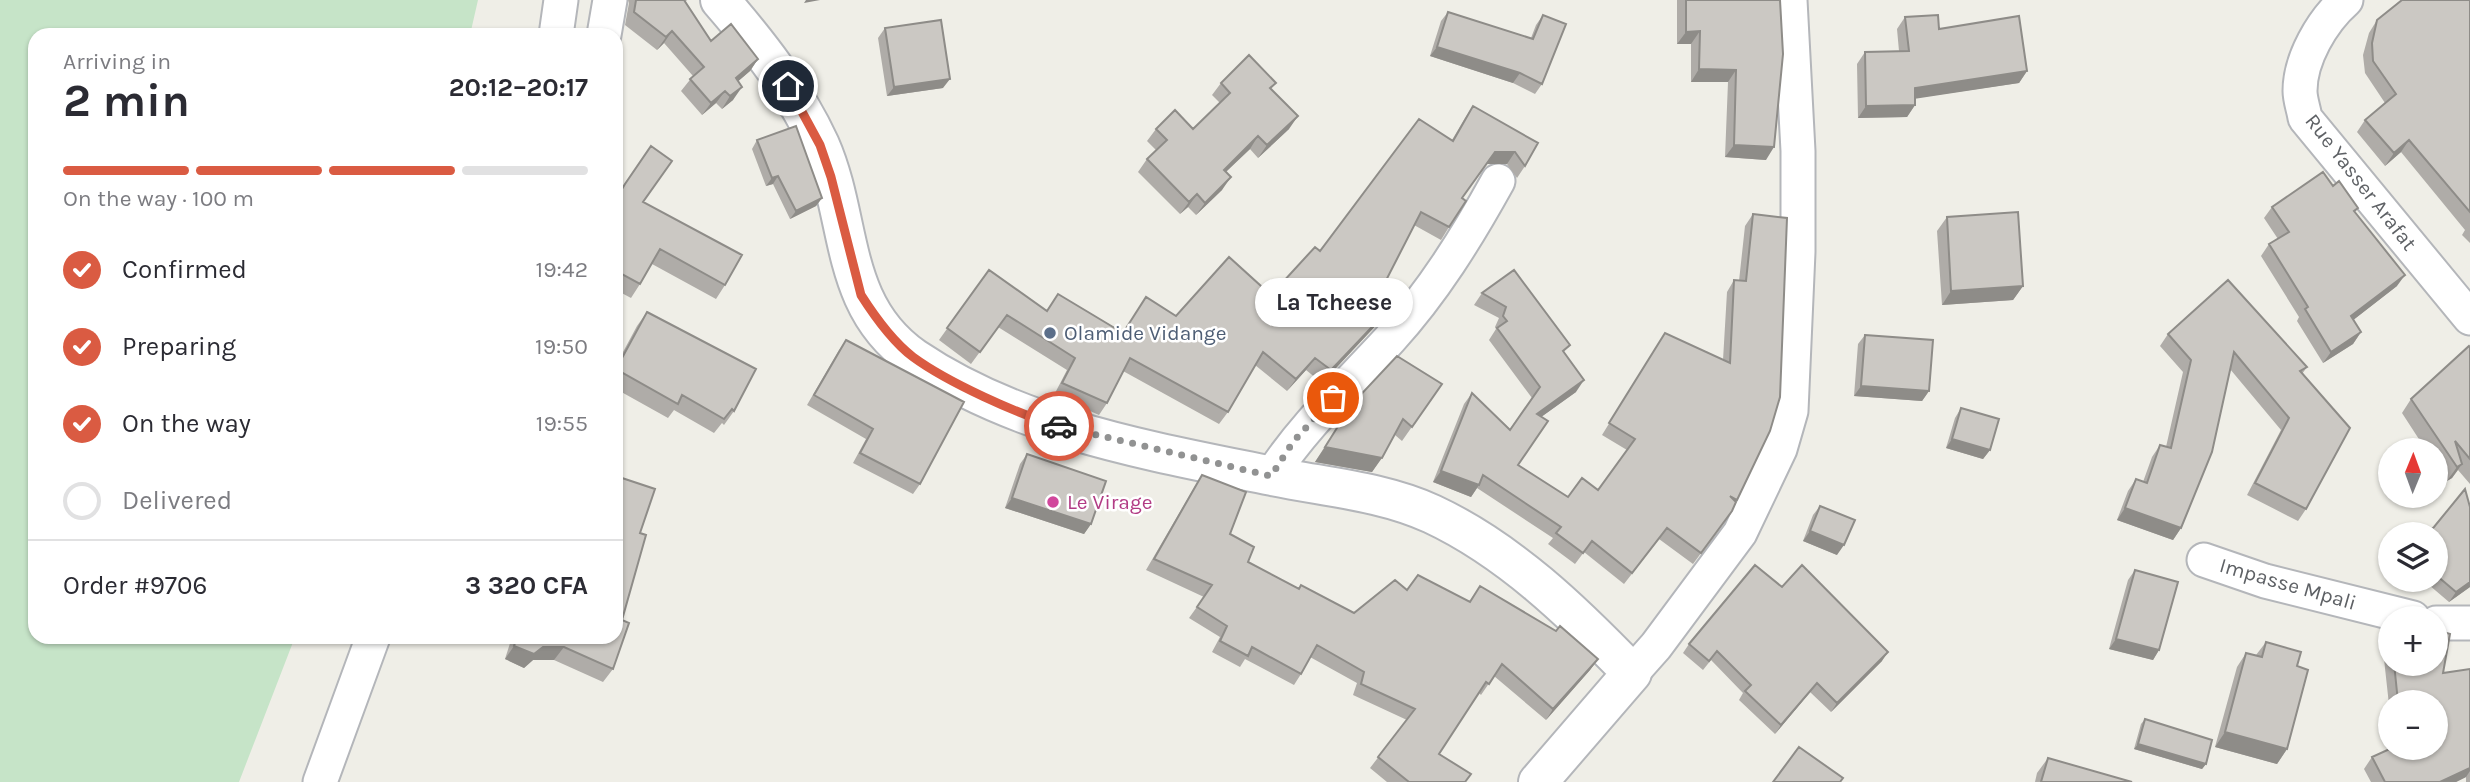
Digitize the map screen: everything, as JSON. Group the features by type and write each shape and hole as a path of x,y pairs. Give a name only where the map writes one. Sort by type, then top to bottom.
{"street":[{"path":"557,28 561,0"},
{"path":"605,28 610,0"},
{"path":"720,0 763,49 788,86 820,145 831,177 861,295 875,317 913,357 985,395 1052,424 1100,438 1369,495 1431,514 1499,552 1573,614 1632,673"},
{"path":"1538,782 1656,646 1740,533 1780,449 1791,411 1798,252 1798,151 1790,0"},
{"name":"Rue Yasser Arafat","path":"2346,0 2337,8 2306,55 2300,91 2305,118 2470,318"},
{"path":"1271,476 1293,442 1391,338 1455,256 1498,181"},
{"name":"Impasse Mpali","path":"2204,560 2264,581 2378,609"},
{"path":"2448,623 2470,624"},
{"path":"320,782 370,644"}],"green space":[{"path":"0,0 478,0 472,28 28,28 28,644 292,644 239,782 0,782"}],"building":[{"path":"636,0 684,0 711,41 731,24 758,59 736,78 742,87 730,96 725,91 711,103 690,79 704,67 672,31 666,37 634,12"},
{"path":"1686,0 1780,0 1783,54 1774,147 1734,145 1736,70 1699,69 1700,31 1686,32"},
{"path":"2402,0 2470,0 2470,212 2409,140 2394,153 2365,120 2396,94 2373,61 2372,43 2377,20"},
{"path":"1448,12 1533,39 1543,15 1566,24 1542,84 1520,73 1437,47"},
{"path":"1938,15 1939,29 2019,16 2027,71 1915,88 1915,105 1866,106 1865,52 1909,51 1905,17"},
{"path":"941,20 950,79 894,87 885,28"},
{"path":"1249,55 1276,83 1270,88 1298,116 1267,145 1258,136 1224,170 1231,177 1205,203 1197,194 1189,202 1147,159 1167,140 1156,129 1175,110 1193,129 1230,93 1221,83"},
{"path":"1473,106 1538,143 1525,166 1515,152 1495,152 1462,198 1466,201 1449,227 1421,212 1377,298 1390,308 1331,370 1315,358 1296,379 1263,352 1228,412 1130,358 1107,403 1062,383 1075,358 1007,315 980,352 947,328 989,270 1047,311 1058,294 1123,333 1146,297 1176,316 1229,257 1271,295 1315,247 1320,251 1419,119 1453,141"},
{"path":"796,126 822,198 796,211 778,176 772,178 757,140"},
{"path":"651,146 672,161 643,202 742,255 725,285 660,249 640,284 623,275 625,184"},
{"path":"2323,172 2333,186 2339,181 2358,208 2354,211 2405,275 2351,316 2361,332 2331,352 2305,309 2308,307 2269,244 2289,232 2272,207"},
{"path":"2018,212 2023,286 1951,291 1947,217"},
{"path":"1753,214 1787,218 1780,397 1770,431 1737,500 1730,496 1736,502 1732,511 1701,553 1667,528 1632,573 1592,541 1583,553 1556,533 1561,527 1483,475 1479,485 1441,471 1472,393 1510,430 1540,387 1497,328 1507,321 1503,316 1506,307 1482,293 1514,270 1570,345 1563,351 1584,380 1537,414 1548,421 1518,465 1568,497 1582,478 1598,490 1635,439 1609,423 1665,333 1730,363 1734,280 1746,281"},
{"path":"2228,280 2307,367 2300,371 2350,428 2306,509 2255,483 2289,418 2234,352 2212,452 2181,528 2125,508 2136,479 2147,483 2160,445 2171,448 2191,360 2168,334"},
{"path":"647,312 756,369 734,411 732,409 724,419 682,395 678,404 623,373 623,356"},
{"path":"1865,335 1933,340 1929,391 1861,386"},
{"path":"846,340 964,402 920,484 860,453 873,429 814,395"},
{"path":"2470,347 2470,459 2455,441 2462,464 2457,467 2448,454 2448,438 2437,438 2411,399"},
{"path":"1397,356 1442,384 1412,427 1403,419 1382,458 1325,447 1352,404"},
{"path":"1961,408 1999,419 1990,450 1952,439"},
{"path":"1027,454 1106,481 1091,524 1012,498"},
{"path":"1202,475 1246,492 1230,534 1254,547 1248,562 1299,589 1301,585 1354,613 1395,580 1407,590 1418,575 1470,602 1480,586 1556,631 1560,626 1598,659 1553,709 1502,664 1489,684 1486,682 1439,754 1471,774 1465,782 1409,782 1378,757 1415,709 1361,684 1364,672 1317,645 1301,674 1252,647 1248,656 1220,641 1227,626 1197,607 1212,585 1154,559"},
{"path":"623,478 655,489 640,533 646,535 623,616"},
{"path":"2465,489 2470,507 2470,582 2456,592 2448,585 2448,522 2438,522"},
{"path":"1820,506 1855,520 1844,545 1810,531"},
{"path":"1755,565 1782,587 1802,565 1888,652 1837,703 1817,683 1781,725 1745,691 1751,685 1717,651 1709,661 1689,644"},
{"path":"2135,570 2178,582 2159,650 2116,639"},
{"path":"623,620 629,623 623,640"},
{"path":"2266,642 2301,652 2297,666 2308,670 2287,749 2225,732 2246,653 2262,657"},
{"path":"622,644 613,669 564,647 543,647 534,654 514,646"},
{"path":"2470,669 2470,768 2440,782 2385,782 2372,757 2378,754 2378,760 2448,760 2448,690 2397,690 2395,676 2448,676 2448,672"},
{"path":"2145,719 2212,740 2206,764 2138,744"},
{"path":"1799,747 1843,778 1840,782 1773,782"},
{"path":"2048,758 2132,782 2041,782"}],"way so far":[{"path":"1059,426 1100,438 1271,476 1293,442 1333,398"}],"place":[{"name":"Olamide Vidange","path":"1050,333"},
{"name":"La Tcheese","path":"1333,398"},
{"name":"Le Virage","path":"1053,502"}],"route":[{"path":"788,86 820,145 831,177 853,272 861,295 875,317 913,357 991,398 1059,426"}]}
